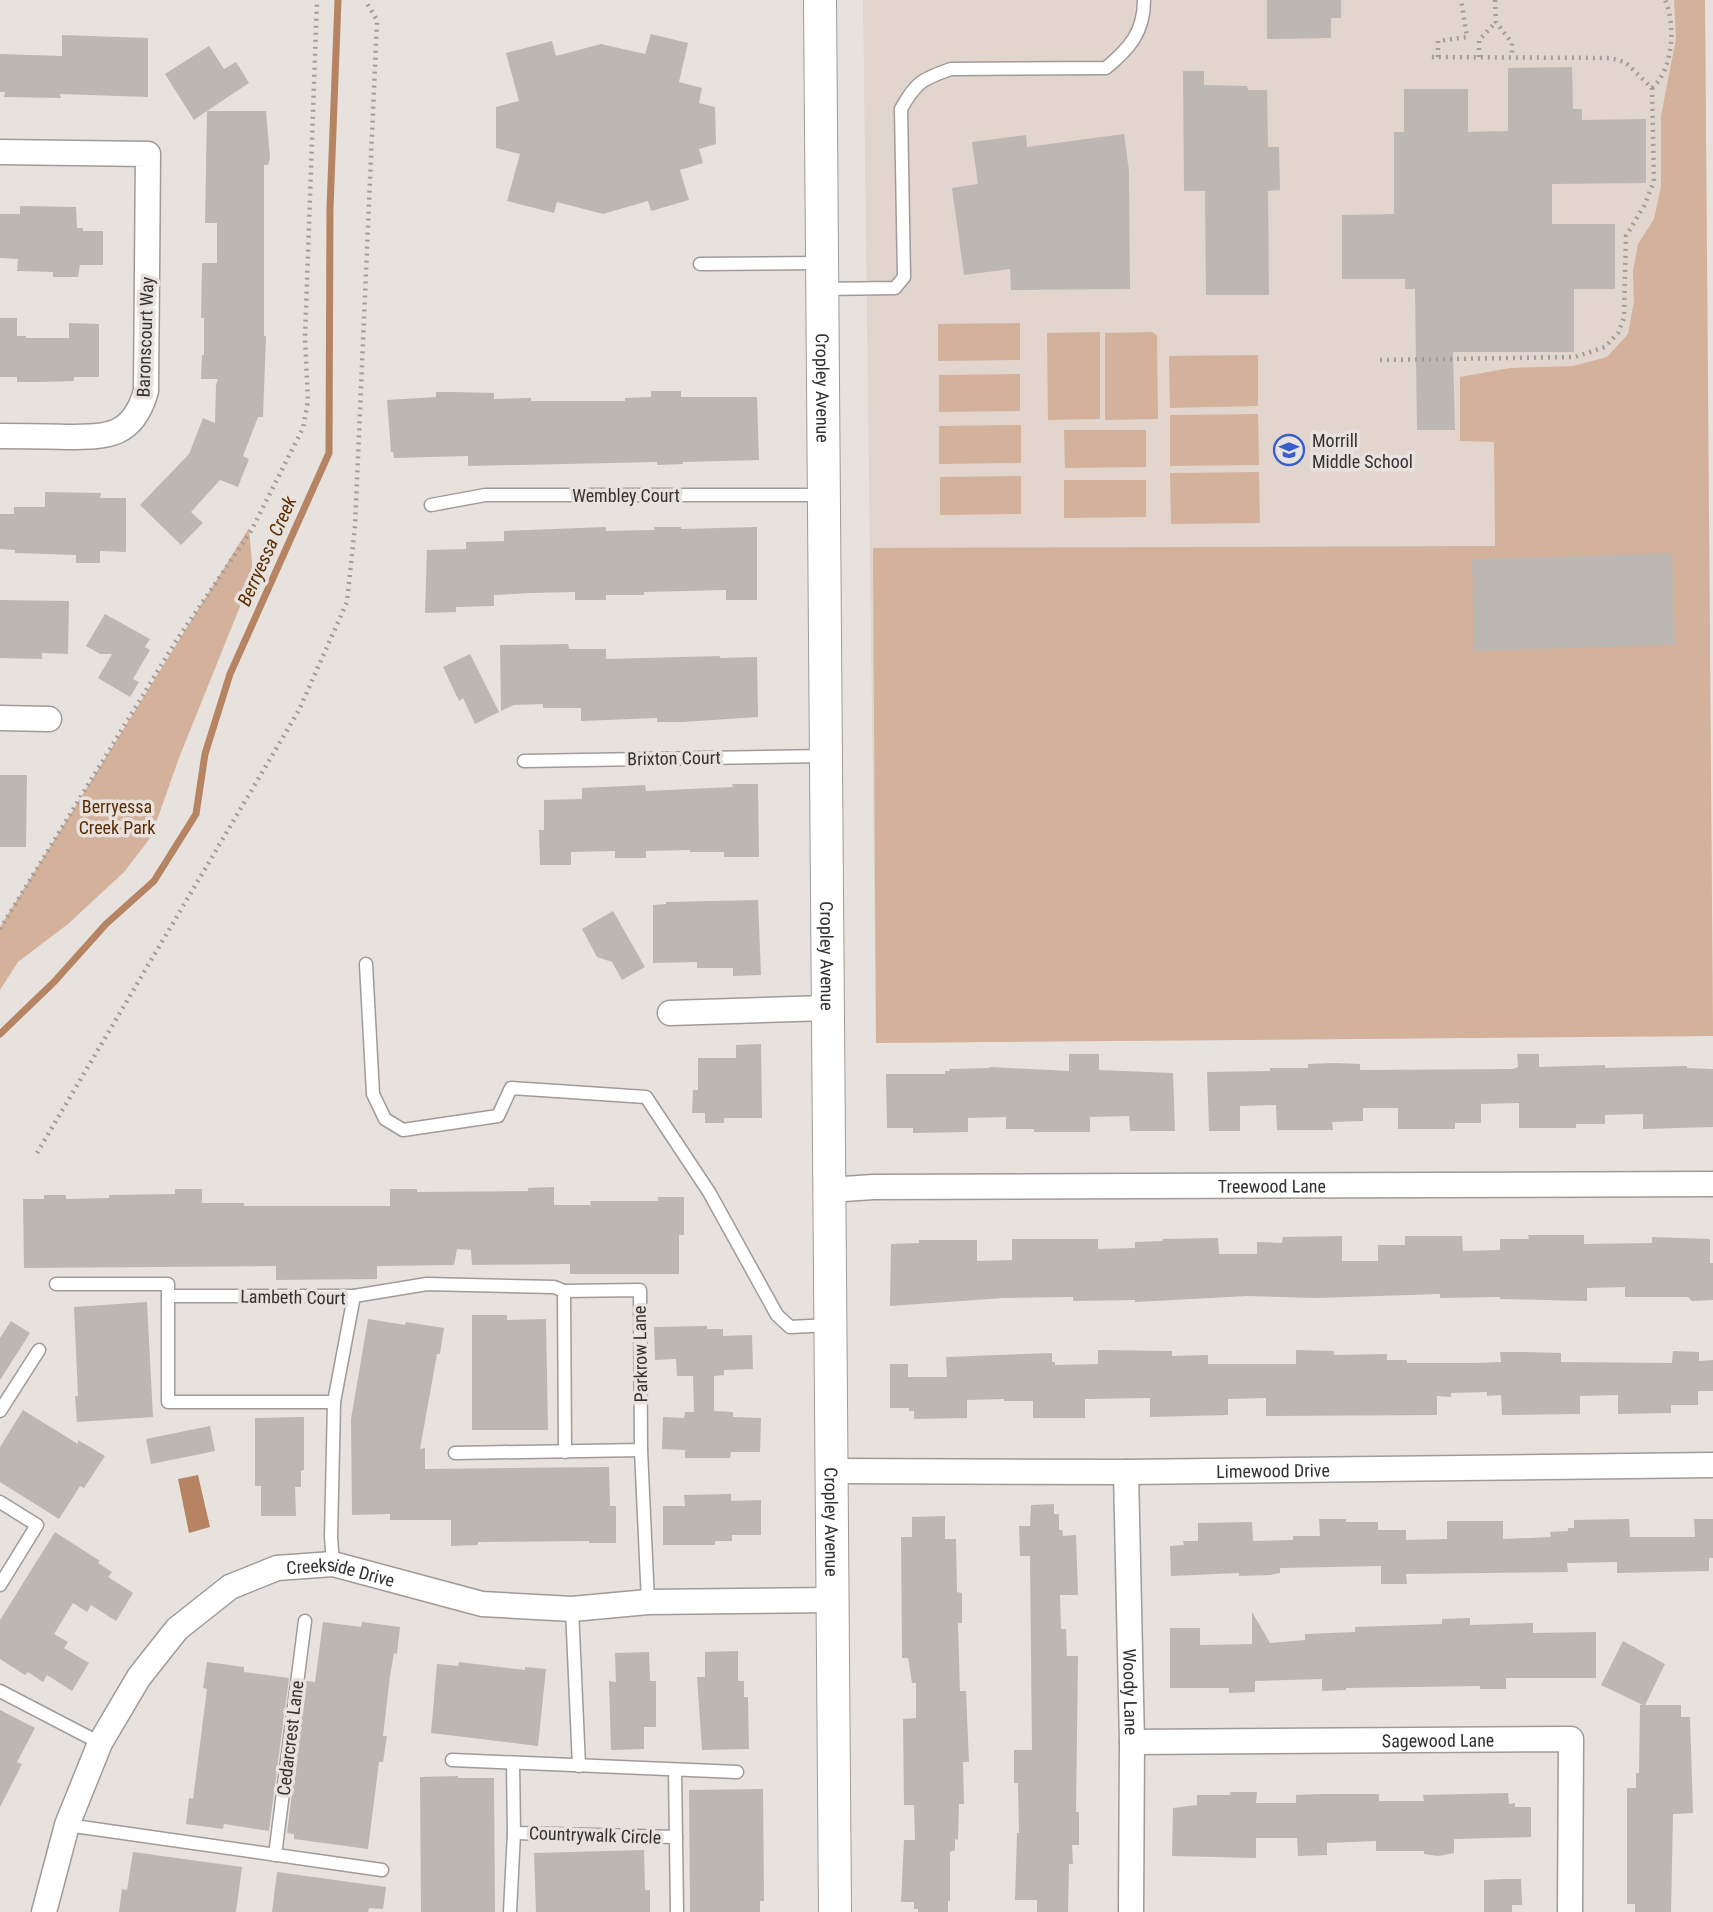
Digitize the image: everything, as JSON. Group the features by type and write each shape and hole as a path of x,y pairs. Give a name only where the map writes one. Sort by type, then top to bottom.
{"street":[{"name":"Cropley Avenue","path":"820,0 835,1912"},
{"name":"Baronscourt Way","path":"0,152 148,154 146,391 142,407 132,422 118,432 102,437 0,436"},
{"path":"0,718 48,719"},
{"path":"670,1013 827,1008"},
{"name":"Treewood Lane","path":"829,1190 873,1187 1713,1184"},
{"name":"Limewood Drive","path":"831,1471 1126,1472 1713,1465"},
{"name":"Woody Lane","path":"1126,1472 1132,1742 1131,1912"},
{"name":"Creekside Drive","path":"44,1912 67,1825 100,1743 139,1677 177,1629 230,1587 277,1568 332,1564 482,1604 572,1609 648,1602 833,1600"},
{"name":"Sagewood Lane","path":"1132,1742 1571,1739 1570,1912"}],"lane":[{"path":"700,264 821,276 895,288 904,277 901,109 913,88 929,77 951,69 1107,68 1123,53 1142,27 1144,0"},
{"name":"Wembley Court","path":"431,505 485,495 823,495"},
{"name":"Brixton Court","path":"524,761 825,756"},
{"path":"366,964 373,1094 385,1119 403,1130 498,1116 511,1088 646,1097 709,1192 777,1315 790,1326 830,1325"},
{"name":"Lambeth Court","path":"56,1284 168,1284 168,1296 354,1296 334,1402 332,1564"},
{"name":"Parkrow Lane","path":"354,1296 427,1284 554,1287 564,1291 640,1290 641,1450 648,1602"},
{"path":"564,1291 565,1452"},
{"path":"168,1296 168,1402 334,1402"},
{"path":"0,1411 39,1350"},
{"path":"455,1453 641,1450"},
{"path":"0,1502 37,1525 0,1586"},
{"path":"572,1609 579,1766"},
{"name":"Cedarcrest Lane","path":"275,1855 305,1622"},
{"path":"0,1691 100,1743"},
{"path":"452,1760 737,1772"},
{"name":"Countrywalk Circle","path":"510,1912 513,1763"},
{"name":"Countrywalk Circle","path":"675,1770 677,1912"},
{"path":"67,1825 382,1870"},
{"name":"Countrywalk Circle","path":"513,1833 676,1837"}],"path":[{"path":"0,929 176,641 251,531 303,428 308,401 305,325 317,0"},
{"path":"37,1153 299,710 347,602 355,526 377,20 365,0"},
{"path":"1438,57 1438,41 1467,37 1461,0"},
{"path":"1495,0 1496,22 1512,43 1512,57"},
{"path":"1652,88 1661,80 1671,39 1671,23 1665,0"},
{"path":"1479,57 1479,40 1496,22"},
{"path":"1380,360 1575,357 1605,347 1618,333 1624,318 1626,236 1654,181 1652,88 1625,62 1610,58 1427,57"}],"shaded area":[{"name":"Morrill Middle School","path":"863,0 1705,0 1713,1036 876,1043"},
{"path":"198,1475 210,1527 189,1533 178,1479"}],"green space":[{"path":"1674,0 1705,0 1713,1036 876,1043 873,548 1495,546 1494,442 1460,441 1460,377 1510,368 1573,366 1607,357 1628,334 1634,301 1633,271 1638,244 1654,219 1661,187 1661,116 1676,39"},
{"path":"1020,323 1020,360 938,361 938,324"},
{"path":"1100,332 1100,419 1048,420 1047,333"},
{"path":"1152,332 1157,335 1158,419 1105,420 1105,333"},
{"path":"1258,355 1258,406 1170,408 1169,356"},
{"path":"1020,374 1020,411 939,412 939,375"},
{"path":"1258,414 1259,465 1170,466 1170,415"},
{"path":"1021,425 1021,463 939,464 939,426"},
{"path":"1064,430 1146,430 1146,467 1065,468"},
{"path":"1259,472 1260,523 1171,524 1170,473"},
{"path":"1021,476 1021,514 940,515 940,477"},
{"path":"1064,480 1146,480 1146,517 1064,518"},
{"name":"Berryessa Creek Park","path":"249,528 253,574 179,758 151,837 124,872 68,924 18,962 0,990 0,927"}],"building":[{"path":"1267,0 1341,0 1341,18 1331,18 1331,38 1267,39"},
{"path":"651,34 688,43 679,82 702,88 699,103 715,107 716,144 699,149 703,163 680,170 689,200 651,211 648,201 603,214 557,202 554,213 507,201 520,154 496,148 496,107 519,101 506,53 552,41 556,56 601,44 645,54"},
{"path":"62,35 148,38 148,97 60,94 61,98 4,97 5,92 0,92 0,54 62,56"},
{"path":"209,46 224,69 236,62 249,83 194,120 165,74"},
{"path":"1572,67 1573,109 1582,109 1582,120 1646,119 1646,183 1552,184 1552,224 1615,224 1615,289 1574,289 1574,352 1453,352 1455,430 1417,430 1415,289 1405,289 1405,279 1342,279 1342,215 1394,214 1394,132 1404,132 1404,89 1468,89 1468,132 1508,131 1508,68"},
{"path":"1183,71 1204,71 1204,85 1247,86 1248,90 1267,90 1268,147 1279,147 1280,190 1268,191 1269,295 1206,295 1205,191 1184,191"},
{"path":"207,111 266,111 270,158 268,165 264,165 266,336 263,417 258,417 243,456 249,459 238,487 220,480 191,512 203,523 181,545 140,505 189,454 203,418 215,423 218,379 201,379 204,355 204,318 201,318 202,263 217,263 217,223 205,223"},
{"path":"1124,134 1129,171 1130,289 1011,290 1010,269 964,275 952,188 978,184 972,142 1026,135 1027,147"},
{"path":"20,206 76,207 77,228 83,228 83,231 103,231 103,265 80,265 78,277 53,277 53,272 17,271 18,259 0,258 0,214 20,214"},
{"path":"0,318 17,318 17,336 26,338 69,338 69,323 99,324 99,377 74,377 74,381 17,382 17,377 0,377"},
{"path":"651,391 681,391 681,397 757,397 759,460 657,465 657,462 468,466 468,456 394,458 391,452 387,400 436,397 436,392 456,392 494,393 494,399 531,398 531,401 625,401 625,398 651,397"},
{"path":"45,492 101,493 100,498 126,498 126,552 100,551 100,563 76,563 76,555 15,553 15,550 0,549 0,514 14,514 14,507 45,507"},
{"path":"606,527 606,531 655,530 654,527 757,527 757,600 726,600 726,590 606,595 606,600 575,600 575,592 531,593 494,595 494,606 456,607 456,612 425,613 427,550 466,549 466,542 504,541 504,531"},
{"path":"1672,553 1675,645 1474,651 1472,559"},
{"path":"0,600 69,601 68,654 42,653 42,659 0,658"},
{"path":"105,614 150,639 145,647 150,650 133,679 139,682 130,697 98,678 112,654 100,654 86,646"},
{"path":"568,644 569,649 606,649 606,659 757,657 758,717 682,722 657,722 657,718 581,721 581,708 543,708 543,704 514,705 501,711 500,645"},
{"path":"470,654 499,712 475,724 463,698 459,701 443,667"},
{"path":"0,775 27,775 26,847 0,847"},
{"path":"732,784 758,784 759,857 724,857 724,852 690,850 646,851 646,858 615,858 615,851 571,852 571,865 540,865 539,830 544,830 544,800 582,799 582,788 645,785 646,791 733,787"},
{"path":"758,900 761,975 733,976 733,968 697,968 697,962 653,963 653,905 666,902"},
{"path":"613,911 645,967 622,980 612,962 597,957 582,929"},
{"path":"761,1044 762,1118 724,1118 724,1123 705,1123 705,1113 692,1113 693,1090 698,1090 698,1058 736,1058 736,1045"},
{"path":"1069,1054 1099,1054 1099,1070 1173,1073 1175,1131 1130,1131 1129,1116 1090,1117 1090,1132 1006,1129 1006,1117 968,1118 968,1132 913,1133 913,1128 887,1128 886,1074 945,1074 949,1069 990,1067 1069,1071"},
{"path":"1517,1054 1539,1054 1539,1067 1605,1065 1605,1068 1687,1066 1713,1069 1713,1127 1643,1129 1643,1114 1605,1115 1605,1124 1576,1124 1576,1128 1519,1128 1519,1103 1481,1104 1481,1123 1455,1123 1455,1129 1398,1129 1398,1108 1363,1108 1363,1121 1332,1122 1333,1130 1277,1130 1276,1105 1240,1106 1240,1131 1209,1131 1207,1072 1270,1071 1270,1068 1308,1068 1308,1064 1334,1063 1360,1064 1360,1070 1513,1069 1518,1067"},
{"path":"554,1187 554,1205 591,1205 590,1201 658,1201 658,1197 684,1197 684,1235 679,1235 679,1274 570,1274 570,1264 472,1265 471,1250 457,1249 454,1265 377,1266 377,1279 276,1280 276,1266 24,1268 23,1199 44,1199 44,1195 66,1195 66,1199 109,1198 109,1195 175,1194 175,1189 202,1189 202,1203 244,1203 244,1206 390,1206 390,1189 417,1189 417,1192 528,1191 528,1188"},
{"path":"1528,1235 1584,1235 1584,1244 1652,1243 1652,1237 1710,1239 1713,1300 1692,1301 1688,1297 1625,1297 1625,1287 1587,1288 1587,1301 1500,1297 1440,1298 1440,1294 1317,1298 1248,1296 1135,1302 1073,1301 1073,1297 1004,1298 890,1306 891,1244 919,1243 919,1240 977,1240 977,1261 1012,1260 1012,1239 1098,1239 1098,1249 1135,1248 1135,1242 1163,1239 1218,1238 1219,1254 1257,1254 1257,1242 1282,1243 1283,1237 1342,1236 1342,1261 1378,1261 1378,1245 1405,1245 1405,1236 1462,1236 1463,1251 1500,1250 1500,1239 1529,1239"},
{"path":"147,1302 153,1417 77,1422 74,1307"},
{"path":"472,1315 507,1315 507,1320 546,1319 548,1430 472,1430"},
{"path":"368,1319 444,1328 420,1449 425,1448 425,1469 609,1467 610,1506 616,1506 616,1543 478,1542 478,1545 451,1546 451,1520 390,1520 390,1514 352,1515 351,1419"},
{"path":"11,1321 30,1333 0,1380 0,1338"},
{"path":"707,1326 707,1329 723,1329 723,1336 752,1335 753,1369 724,1370 724,1375 714,1376 714,1411 733,1412 733,1417 761,1418 760,1452 731,1452 730,1458 685,1458 685,1450 662,1449 663,1417 684,1418 685,1412 694,1412 693,1376 677,1376 676,1359 655,1360 654,1327"},
{"path":"1098,1350 1172,1351 1172,1356 1208,1355 1208,1364 1296,1364 1296,1350 1334,1351 1334,1355 1387,1354 1387,1360 1407,1360 1407,1363 1501,1362 1500,1352 1522,1352 1561,1353 1561,1362 1672,1363 1673,1351 1699,1352 1699,1361 1713,1360 1713,1391 1698,1391 1698,1405 1671,1405 1671,1413 1618,1414 1618,1395 1580,1396 1580,1414 1502,1415 1501,1395 1487,1396 1487,1392 1451,1393 1451,1397 1437,1396 1437,1415 1266,1416 1266,1398 1228,1399 1228,1415 1150,1417 1150,1398 1085,1399 1085,1418 1033,1418 1033,1401 1004,1399 967,1400 967,1418 914,1419 914,1411 909,1411 909,1408 890,1408 890,1364 908,1364 908,1377 947,1377 946,1357 1052,1353 1052,1362 1055,1362 1055,1365 1098,1364"},
{"path":"23,1410 78,1444 78,1440 105,1456 84,1488 80,1486 59,1519 0,1482 0,1447"},
{"path":"304,1417 304,1470 301,1471 301,1487 295,1487 296,1516 261,1516 261,1486 255,1486 255,1418"},
{"path":"210,1426 215,1451 151,1464 146,1439"},
{"path":"731,1494 731,1501 761,1500 761,1535 732,1535 732,1541 715,1541 715,1545 663,1545 663,1506 685,1506 684,1495"},
{"path":"1054,1504 1054,1514 1059,1514 1059,1530 1062,1530 1063,1536 1076,1535 1078,1595 1060,1595 1061,1629 1066,1629 1067,1656 1078,1656 1076,1812 1079,1812 1079,1845 1072,1845 1073,1864 1069,1864 1068,1912 1037,1912 1037,1900 1015,1900 1019,1833 1014,1750 1032,1750 1030,1556 1020,1556 1019,1526 1030,1526 1031,1505"},
{"path":"945,1516 945,1539 956,1539 957,1592 962,1593 962,1623 958,1623 960,1691 966,1691 969,1762 963,1762 964,1804 959,1804 958,1840 955,1839 955,1850 950,1852 948,1912 918,1912 918,1909 914,1909 914,1902 901,1902 904,1840 915,1840 914,1805 904,1805 903,1719 916,1718 916,1683 912,1683 908,1658 902,1658 901,1537 912,1537 912,1517"},
{"path":"1319,1519 1378,1522 1378,1530 1406,1530 1406,1540 1447,1539 1447,1521 1503,1521 1503,1539 1551,1537 1550,1532 1574,1528 1574,1520 1629,1519 1630,1537 1695,1537 1694,1519 1713,1519 1713,1558 1709,1558 1709,1571 1617,1573 1617,1562 1567,1563 1568,1572 1406,1574 1407,1584 1381,1584 1381,1566 1280,1568 1280,1573 1270,1575 1239,1576 1239,1573 1171,1576 1170,1546 1184,1545 1183,1541 1198,1541 1198,1523 1252,1522 1253,1541 1293,1540 1293,1536 1320,1536"},
{"path":"55,1532 100,1561 98,1563 112,1572 108,1577 133,1593 116,1621 91,1605 87,1612 73,1603 54,1634 68,1642 64,1648 89,1663 72,1691 47,1675 43,1682 28,1672 25,1675 0,1659 0,1620"},
{"path":"1252,1612 1270,1643 1305,1640 1305,1634 1355,1632 1355,1627 1442,1624 1442,1619 1470,1618 1470,1625 1533,1623 1533,1633 1596,1632 1596,1678 1506,1678 1506,1689 1480,1689 1480,1686 1346,1688 1322,1691 1322,1679 1255,1681 1255,1692 1229,1693 1229,1688 1170,1688 1170,1628 1200,1628 1200,1645 1252,1644"},
{"path":"323,1622 361,1627 362,1622 400,1627 397,1654 394,1653 390,1676 383,1736 387,1736 383,1762 379,1762 368,1849 294,1839 294,1834 287,1833 306,1681 315,1682"},
{"path":"1623,1641 1665,1664 1645,1705 1681,1705 1681,1717 1690,1717 1693,1813 1673,1814 1671,1912 1635,1912 1635,1904 1627,1904 1627,1788 1636,1788 1636,1773 1639,1773 1640,1705 1643,1705 1601,1685"},
{"path":"738,1651 738,1681 744,1681 744,1697 748,1697 749,1749 702,1750 697,1677 705,1677 705,1652"},
{"path":"649,1652 650,1681 656,1681 656,1727 644,1727 644,1749 611,1750 609,1681 616,1682 615,1653"},
{"path":"207,1662 244,1667 244,1672 289,1678 269,1831 224,1824 223,1829 186,1824 189,1798 193,1799 207,1689 203,1688"},
{"path":"459,1662 525,1670 525,1667 546,1669 538,1746 431,1733 437,1664 458,1666"},
{"path":"0,1710 35,1728 17,1762 22,1764 0,1807"},
{"path":"420,1777 494,1778 495,1912 421,1912"},
{"path":"763,1789 764,1901 760,1901 760,1912 690,1912 689,1790"},
{"path":"1230,1792 1257,1792 1256,1803 1296,1803 1296,1795 1379,1794 1379,1801 1424,1801 1423,1795 1508,1793 1509,1804 1515,1803 1515,1807 1531,1807 1531,1837 1454,1839 1454,1853 1438,1856 1424,1854 1424,1851 1376,1851 1376,1841 1327,1843 1327,1855 1298,1856 1297,1838 1256,1838 1256,1858 1172,1856 1173,1808 1197,1805 1197,1795 1230,1795"},
{"path":"644,1850 645,1890 650,1890 650,1912 536,1912 534,1853"},
{"path":"133,1852 242,1867 236,1912 119,1912 122,1889 127,1890"},
{"path":"277,1872 386,1887 383,1909 369,1908 368,1912 272,1912"},
{"path":"1521,1879 1522,1905 1512,1905 1512,1912 1484,1912 1484,1880"}],"waterway":[{"name":"Berryessa Creek","path":"0,1034 54,982 106,924 154,881 196,814 205,754 230,674 329,453 330,208 338,0"}],"place":[{"name":"Morrill Middle School","path":"1289,450"}]}
